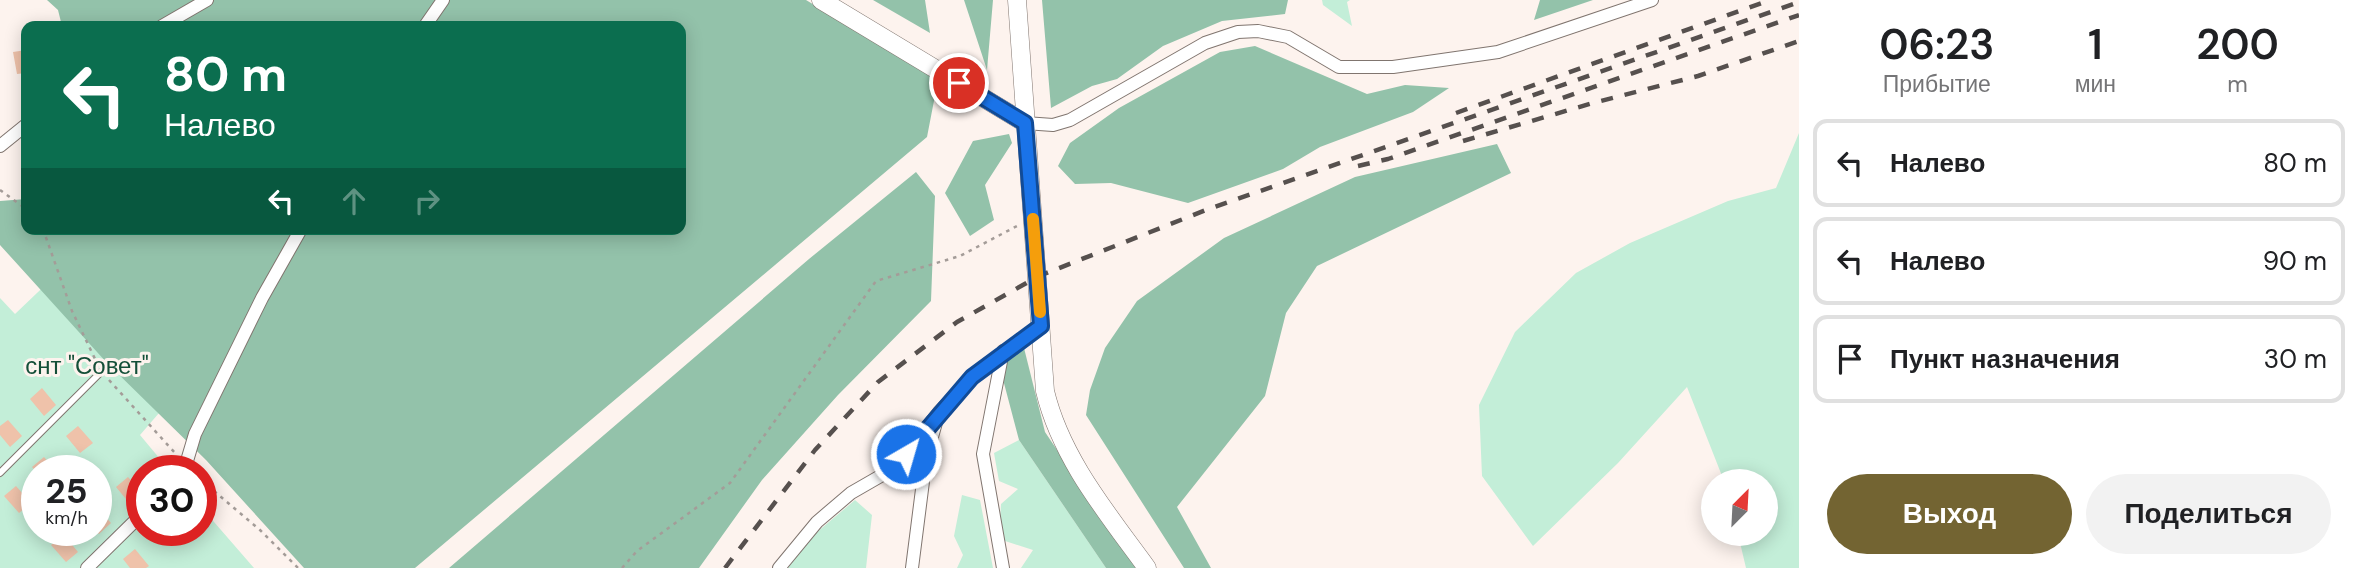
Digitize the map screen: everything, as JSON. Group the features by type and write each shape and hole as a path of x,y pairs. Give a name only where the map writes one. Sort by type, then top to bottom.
{"main road":[{"path":"821,0 1025,123"},
{"path":"1017,0 1045,391 1058,430 1088,486 1147,568"}],"street":[{"path":"171,21 207,0"},
{"path":"428,21 443,0"},
{"path":"1025,123 1053,125 1070,120 1205,43 1238,32 1258,31 1288,37 1339,67 1393,67 1498,52 1652,0"},
{"path":"0,145 21,129"},
{"path":"190,455 195,434 297,235"},
{"path":"779,568 817,522 851,493 884,474 906,454 939,412 972,377 1003,351 1041,326"},
{"path":"1003,351 983,454 1003,568"},
{"path":"912,568 926,458 939,412"},
{"path":"87,568 126,530"}],"lane":[{"path":"0,474 101,372"}],"path":[{"path":"0,190 21,205"},
{"path":"622,568 637,551 730,482 876,281 960,256 1033,217"},
{"path":"45,235 72,311 101,372 174,455"},
{"path":"217,494 260,530 298,568"}],"green space":[{"path":"47,0 806,0 938,80 927,137 415,568 304,568 217,472 217,455 201,455 107,363 0,245 0,201 21,199 21,235 686,235 686,21 61,21 58,10"},
{"path":"873,0 925,0 930,33"},
{"path":"964,0 993,0 987,70"},
{"path":"1042,0 1288,0 1285,14 1222,21 1163,46 1117,79 1092,86 1051,108"},
{"path":"1322,0 1350,0 1347,2 1352,26 1323,5"},
{"path":"1540,0 1593,0 1534,20"},
{"path":"1255,46 1367,94 1405,85 1449,88 1413,112 1320,147 1283,169 1188,203 1111,183 1075,184 1058,166 1070,143 1119,108 1220,52"},
{"path":"1799,133 1799,568 1746,568 1741,546 1778,546 1778,469 1719,469 1687,387 1618,463 1533,546 1482,476 1479,405 1515,332 1576,273 1630,243 1728,201 1776,188"},
{"path":"1009,134 1012,143 985,185 994,220 970,236 945,193 973,141"},
{"path":"1497,144 1511,173 1317,266 1286,313 1265,396 1177,507 1211,568 1184,568 1086,415 1090,390 1105,348 1137,301 1224,238 1355,177"},
{"path":"916,172 935,196 931,301 838,395 762,480 699,568 449,568 809,259"},
{"name":"снт \"Совет\"","path":"98,235 109,235 223,339 140,435 157,455 126,455 126,546 217,546 217,525 254,568 0,568 0,298 15,314"},
{"path":"1023,344 1045,432 1136,568 1106,568 1019,440 1000,368"},
{"path":"1019,440 1106,568 1021,568 1033,550 999,539 1001,504 1018,489 999,481 994,453"},
{"path":"962,495 980,500 993,568 957,568 963,555 954,536"},
{"path":"855,500 872,515 866,568 788,568 810,538"}],"building":[{"path":"21,51 21,74 17,74 13,52"},
{"path":"42,388 56,405 44,416 30,399"},
{"path":"8,420 22,436 10,447 0,435 0,426"},
{"path":"78,426 93,443 80,453 66,436"},
{"path":"126,479 126,499 116,487"},
{"path":"16,486 21,492 21,511 19,513 4,496"},
{"path":"52,546 73,546 78,552 66,562"},
{"path":"135,549 149,566 130,568 123,559"}],"railway":[{"path":"1456,113 1770,0"},
{"path":"725,568 815,450 878,382 957,322 1039,276 1206,210 1799,2"},
{"path":"1358,166 1388,159 1799,15"},
{"path":"1463,141 1698,76 1799,41"}],"slow traffic":[{"path":"1033,219 1040,312"}],"route":[{"path":"906,454 939,412 972,377 1003,351 1041,326 1025,123 959,83"}]}
